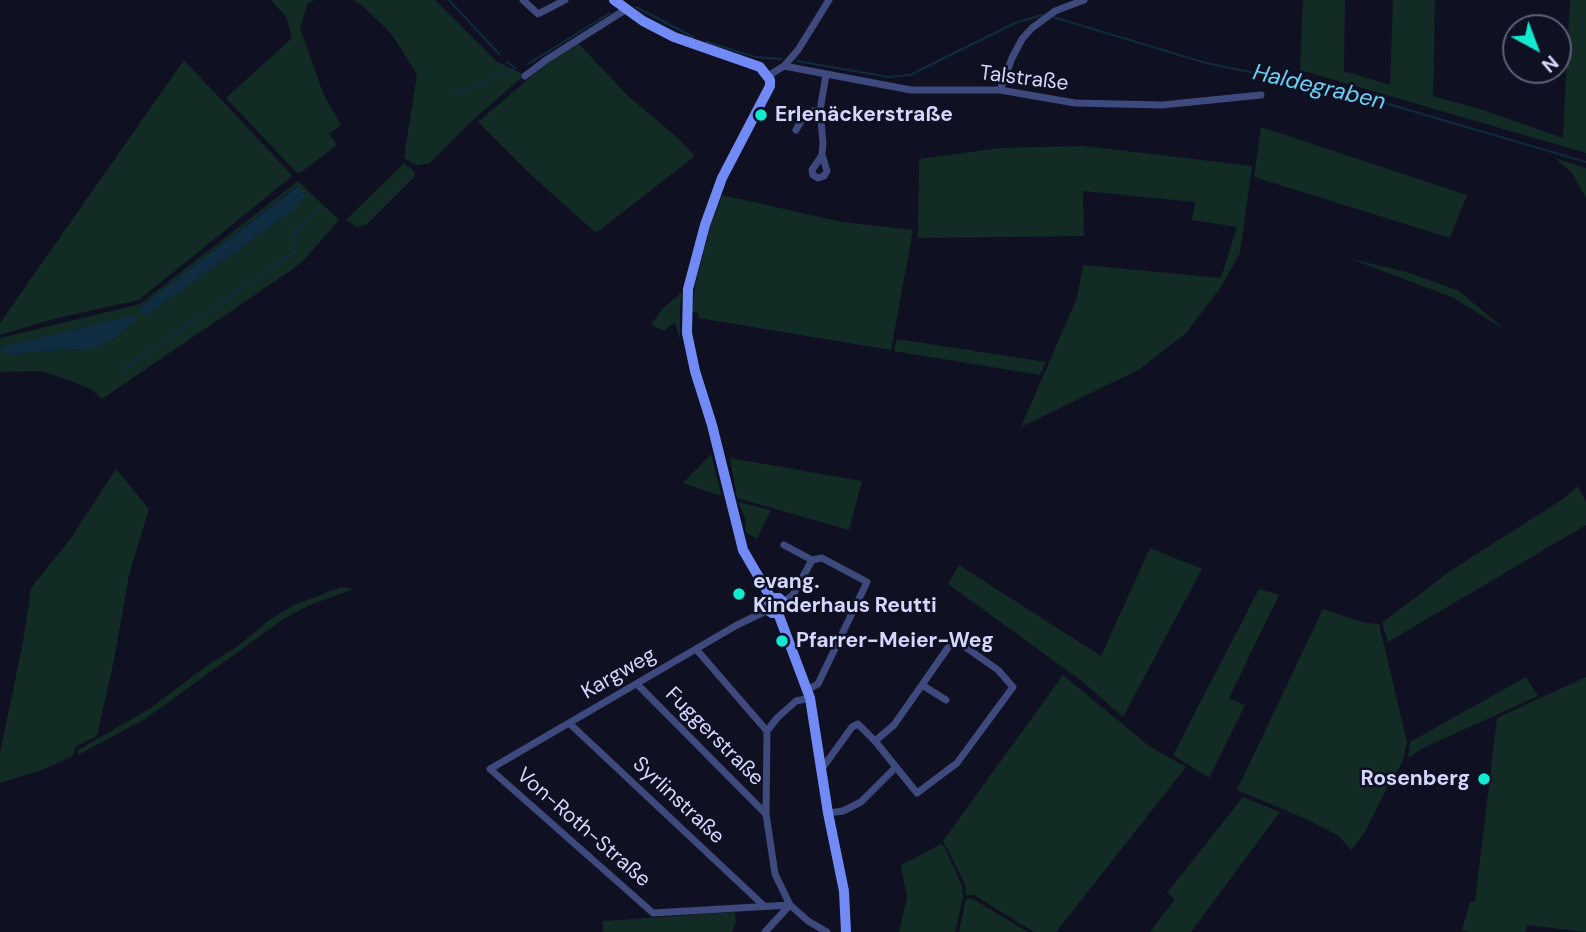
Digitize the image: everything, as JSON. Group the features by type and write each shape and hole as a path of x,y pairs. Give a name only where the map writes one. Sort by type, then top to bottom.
{"street":[{"path":"523,0 538,14 565,0"},
{"path":"614,0 625,10 674,37 760,67 768,76 770,86 715,196 688,289 687,333 743,550 771,598"},
{"path":"768,76 784,66 799,51 830,0"},
{"path":"1000,90 1012,58 1032,28 1055,11 1084,0"},
{"path":"525,76 625,10"},
{"name":"Talstraße","path":"784,66 911,90 1000,90 1070,103 1136,106 1261,94"},
{"path":"822,155 820,110 826,75"},
{"path":"796,131 806,112 820,110"},
{"path":"784,545 812,560 822,558 867,582 818,684 777,718 766,731 766,814 775,874 790,905 807,921 827,932"},
{"path":"773,612 783,607 783,602 793,595 812,560"},
{"path":"771,598 779,598 783,602"},
{"path":"771,598 766,605 773,612 809,694 828,813 844,891 846,932"},
{"name":"Kargweg","path":"489,769 696,649 773,612"},
{"path":"821,770 852,727 858,724 917,793 957,763 1013,687 998,670 954,639 894,725 875,741"},
{"path":"696,649 766,731"},
{"name":"Fuggerstraße","path":"637,684 766,814"},
{"path":"922,684 946,700"},
{"name":"Syrlinstraße","path":"569,723 763,905"},
{"path":"828,813 843,811 861,802 896,767"},
{"name":"Von-Roth-Straße","path":"489,769 653,913 725,910 763,905"},
{"path":"763,905 790,905"},
{"path":"765,932 790,905"}],"green space":[{"path":"271,0 315,0 308,3 300,28 323,93 341,125 329,134 337,145 300,173 296,172 226,98 292,38 286,17"},
{"path":"353,0 435,0 496,61 521,73 521,78 432,161 416,165 404,158 417,74 390,32"},
{"path":"1303,0 1345,0 1344,71 1390,85 1393,0 1435,0 1433,96 1563,138 1566,84 1572,84 1570,0 1586,0 1586,153 1300,70"},
{"path":"579,44 628,96 695,156 596,233 530,174 478,122 547,63"},
{"path":"184,60 291,177 139,300 57,318 0,335 0,323"},
{"path":"1261,127 1467,195 1450,238 1254,177"},
{"path":"1084,146 1252,166 1240,253 1221,287 1186,333 1140,369 1021,427 1077,298 1083,265 1221,278 1237,227 1192,220 1195,202 1083,191 1084,236 918,238 919,159 1000,148"},
{"path":"1555,158 1586,168 1586,198 1572,173"},
{"path":"404,163 414,171 415,176 366,225 357,227 346,220"},
{"path":"298,181 339,220 303,261 290,271 102,399 92,390 41,371 0,372 0,338 140,304","holes":["297,186 291,212 147,315 141,314 143,305"]},
{"path":"722,195 842,222 913,230 891,350 699,318 698,313 692,312 695,285"},
{"path":"1351,259 1407,272 1459,291 1507,331 1454,298"},
{"path":"682,292 680,340 675,322 664,331 651,325 662,309"},
{"path":"897,339 1046,362 1040,375 894,351"},
{"path":"711,454 720,490 721,496 683,483"},
{"path":"730,458 862,481 849,530 737,498"},
{"path":"116,469 149,509 129,575 97,736 75,747 73,756 42,770 0,783 0,753 23,642 31,588 71,538"},
{"path":"1578,486 1586,502 1586,525 1388,642 1382,623 1450,571 1563,499"},
{"path":"738,502 771,510 757,539 746,533 745,518"},
{"path":"1150,548 1202,569 1123,717 1083,682 948,584 959,565 1101,656"},
{"path":"341,587 354,589 310,605 285,618 145,719 78,755 78,750 149,709 238,646 268,621 292,606"},
{"path":"1259,589 1279,595 1229,698 1245,705 1209,778 1173,755"},
{"path":"1323,609 1365,623 1379,624 1407,742 1403,761 1365,832 1351,850 1339,836 1237,790"},
{"path":"1063,675 1149,746 1186,767 1056,932 1034,932 974,895 966,895 965,884 943,841"},
{"path":"1526,677 1538,696 1421,749 1408,758 1410,742"},
{"path":"1586,677 1586,932 1527,925 1525,932 1462,930 1470,902 1475,902 1497,718"},
{"path":"1243,797 1280,812 1191,932 1150,932 1175,899 1167,893"},
{"path":"941,844 962,885 963,897 955,932 899,932 907,898 901,865"},
{"path":"966,898 973,899 1028,932 959,932"},
{"path":"735,912 736,922 732,932 603,932 603,921"}],"water":[{"path":"298,186 306,196 291,212 147,315 141,314 143,305"},
{"path":"135,315 137,320 107,343 95,348 3,354 2,351 2,347"}],"waterway":[{"name":"Haldegraben","path":"449,0 499,54"},
{"name":"Haldegraben","path":"636,7 693,37"},
{"name":"Haldegraben","path":"528,64 610,13"},
{"name":"Haldegraben","path":"797,61 888,77 910,75 1015,23 1042,15"},
{"name":"Haldegraben","path":"1053,17 1206,63 1347,92 1586,162"},
{"name":"Haldegraben","path":"707,42 755,57 782,59"},
{"name":"Haldegraben","path":"507,62 516,68"},
{"path":"454,95 514,69"},
{"path":"120,371 295,252 293,233 321,206"}],"place":[{"name":"Erlenäckerstraße","path":"761,115"},
{"name":"evang. Kinderhaus Reutti","path":"739,594"},
{"name":"Pfarrer-Meier-Weg","path":"782,641"},
{"name":"Rosenberg","path":"1484,779"}]}
